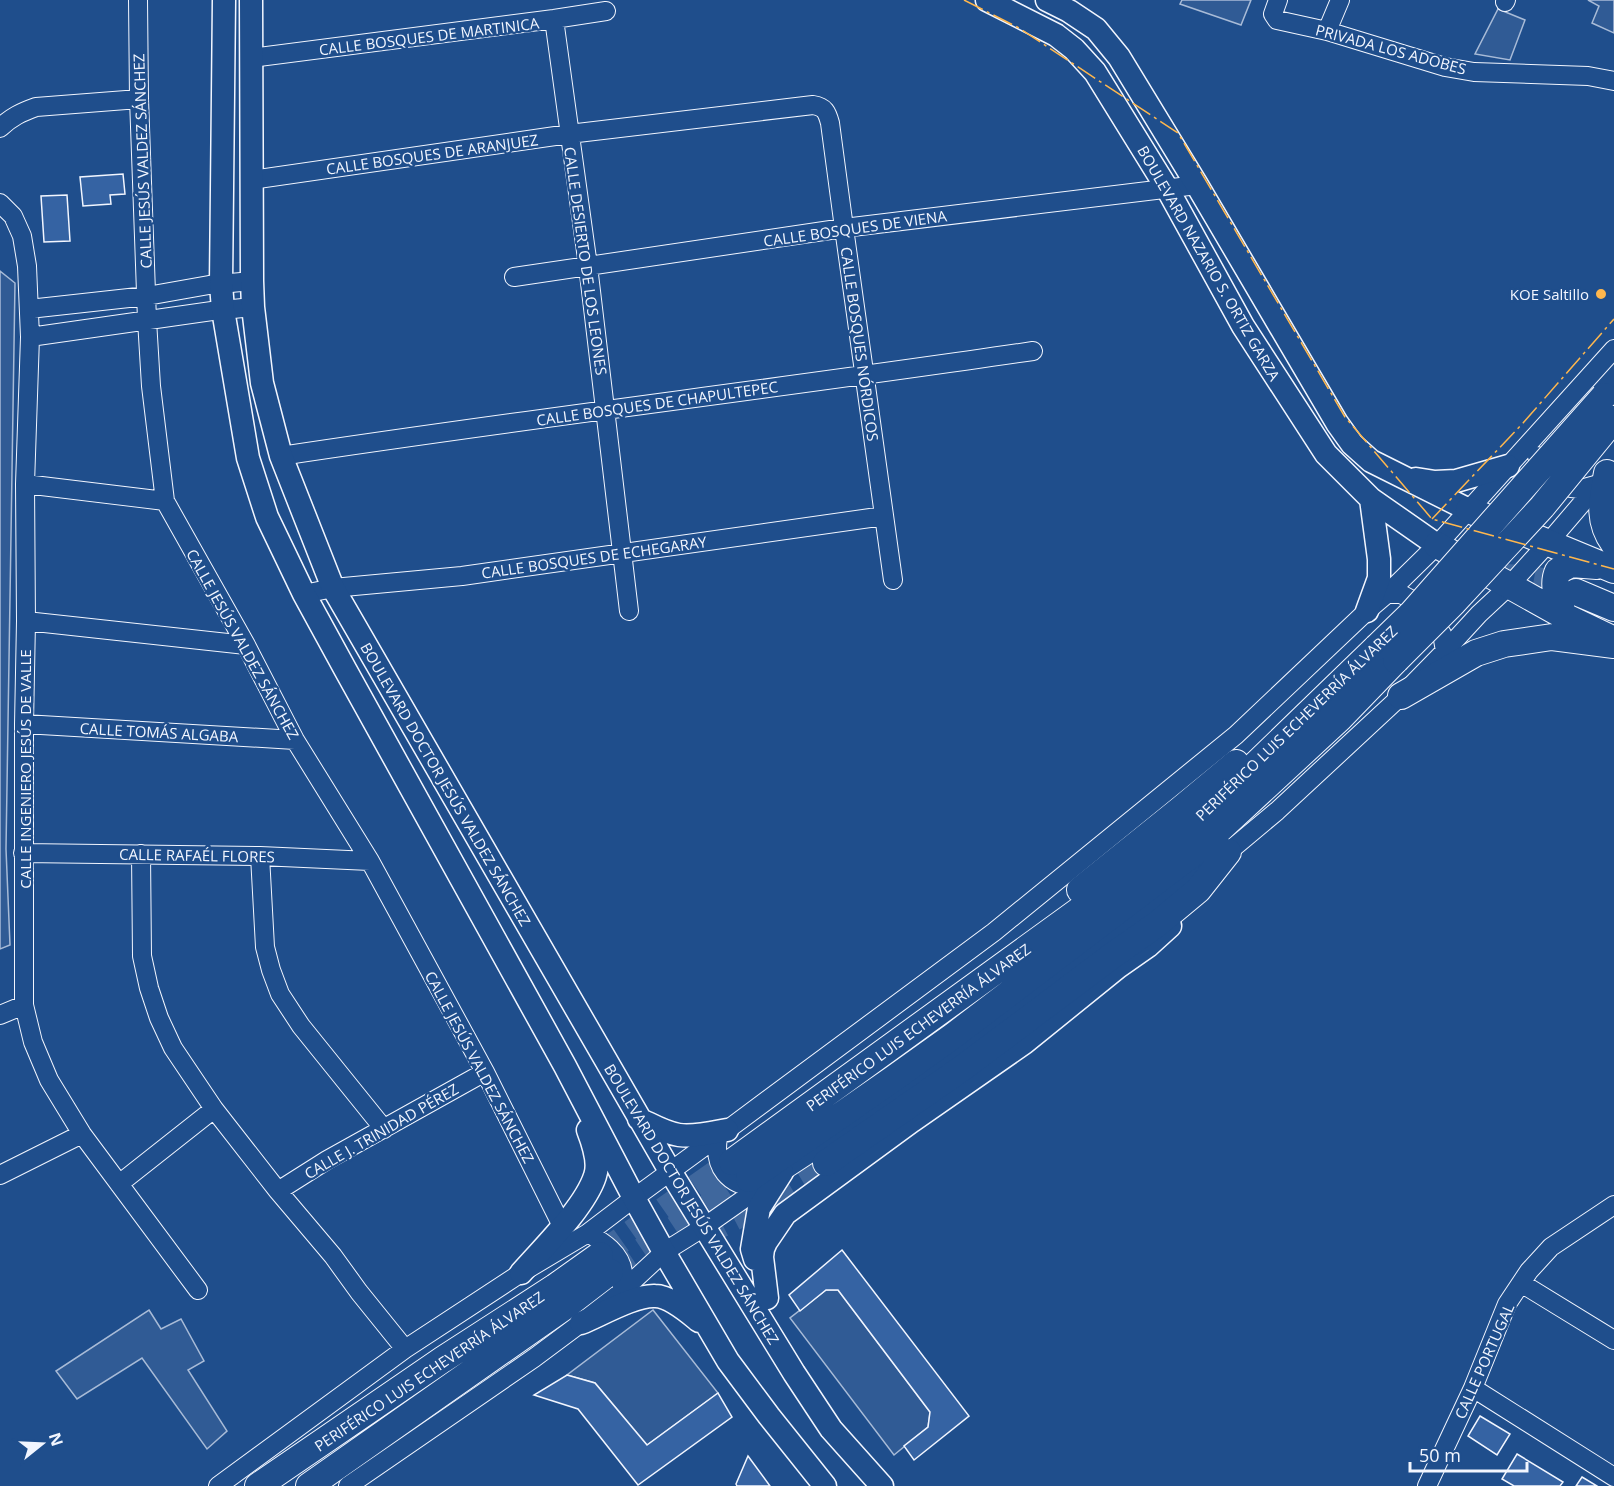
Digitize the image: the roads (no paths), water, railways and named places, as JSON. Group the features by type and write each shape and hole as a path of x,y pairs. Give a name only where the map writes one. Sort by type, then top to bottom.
{"highway":[{"name":"PERIFÉRICO LUIS ECHEVERRÍA ÁLVAREZ","path":"746,1177 910,1067 1194,853 1339,719 1387,654 1419,604 1614,385"},
{"name":"PERIFÉRICO LUIS ECHEVERRÍA ÁLVAREZ","path":"746,1177 928,1019 1128,875 1220,799 1387,654 1454,602 1542,507 1614,419"},
{"path":"1564,616 1555,584 1558,571 1571,564 1612,561 1601,506 1607,474"},
{"name":"BOULEVARD NAZARIO S. ORTIZ GARZA","path":"1469,510 1548,543 1612,561"},
{"name":"BOULEVARD NAZARIO S. ORTIZ GARZA","path":"1437,545 1564,616 1614,640"},
{"path":"1576,592 1614,608"},
{"path":"928,1019 961,980 1058,908 1265,738 1392,606"},
{"path":"1401,696 1476,653 1504,645 1552,637 1614,645"},
{"path":"826,1163 964,1067 1156,925 1198,890 1228,852"},
{"path":"1059,975 1154,896 1194,853"},
{"name":"PERIFÉRICO LUIS ECHEVERRÍA ÁLVAREZ","path":"309,1486 574,1314 607,1267"},
{"name":"PERIFÉRICO LUIS ECHEVERRÍA ÁLVAREZ","path":"258,1486 607,1267"}],"main road":[{"name":"BOULEVARD DOCTOR JESÚS VALDEZ SÁNCHEZ","path":"224,0 221,284 223,310 248,458 267,517 304,594 350,680 565,1066 664,1252 728,1361 825,1486"},
{"name":"BOULEVARD DOCTOR JESÚS VALDEZ SÁNCHEZ","path":"251,0 252,280 262,383 281,456 333,588 639,1119 704,1227 831,1429 882,1486"},
{"name":"BOULEVARD NAZARIO S. ORTIZ GARZA","path":"987,0 1056,35 1074,49 1095,72 1168,190 1243,326 1320,444 1340,469 1371,500 1437,545"},
{"name":"BOULEVARD NAZARIO S. ORTIZ GARZA","path":"1047,0 1096,29 1119,57 1337,423 1352,444 1371,460 1469,510"},
{"path":"1402,476 1435,482 1456,481 1508,466"},
{"path":"1367,611 1379,578 1379,559 1371,500"},
{"path":"766,1298 763,1249 785,1214 1024,1043 1118,967 1148,946 1186,910 1191,897"},
{"path":"521,1273 582,1201 596,1174 596,1157 590,1134 565,1066"},
{"path":"639,1119 661,1130 680,1135 722,1134"},
{"path":"782,1172 759,1208 752,1249 766,1298 794,1373"},
{"path":"574,1314 657,1296 679,1305 710,1331"}],"street":[{"name":"CALLE JESÚS VALDEZ SÁNCHEZ","path":"138,0 147,320 151,386 165,501 246,645 295,740 370,861 485,1072 562,1226"},
{"name":"PRIVADA LOS ADOBES","path":"1278,0 1273,14 1277,20 1327,31 1444,67 1473,72 1588,76 1614,81"},
{"path":"1327,31 1340,0"},
{"name":"CALLE BOSQUES DE MARTINICA","path":"251,58 606,11"},
{"name":"CALLE DESIERTO DE LOS LEONES","path":"554,19 588,266 629,611"},
{"path":"0,128 23,111 36,107 139,99"},
{"name":"CALLE BOSQUES DE ARANJUEZ","path":"252,180 569,134 813,105 826,110"},
{"name":"CALLE BOSQUES NÓRDICOS","path":"826,110 830,123 893,580"},
{"name":"CALLE BOSQUES DE VIENA","path":"514,277 844,228 1197,185"},
{"name":"CALLE INGENIERO JESÚS DE VALLE","path":"0,203 12,216 22,236 27,266 30,337 25,484 24,1005 33,1042 49,1080 82,1134 198,1290"},
{"path":"28,309 147,296 252,280"},
{"path":"30,337 253,307"},
{"path":"1392,606 1437,545 1614,350"},
{"name":"CALLE BOSQUES DE CHAPULTEPEC","path":"281,456 1033,351"},
{"path":"1537,433 1536,452 1539,463 1546,473 1570,488 1581,489 1607,474"},
{"path":"218,1486 405,1349 521,1273 607,1267 664,1252 704,1227 746,1177 782,1172 934,1070 1059,975 1228,852 1276,811 1401,696 1509,586 1607,474"},
{"path":"25,484 165,501"},
{"name":"CALLE BOSQUES DE ECHEGARAY","path":"304,594 333,588 462,576 884,516"},
{"path":"607,1267 634,1198 994,932 1236,735 1367,611 1392,606 1401,594 1416,602 1428,614 1442,634 1445,651"},
{"path":"26,621 246,645"},
{"name":"CALLE TOMÁS ALGABA","path":"24,724 295,740"},
{"name":"CALLE RAFAÉL FLORES","path":"23,853 260,856 370,861"},
{"path":"141,854 142,956 159,1018 173,1048 214,1109 405,1349"},
{"path":"260,856 265,947 280,993 301,1026 384,1129"},
{"path":"0,1015 24,1005"},
{"name":"CALLE J. TRINIDAD PÉREZ","path":"278,1191 327,1160 485,1072"},
{"path":"119,1184 214,1109"},
{"path":"0,1175 82,1134"},
{"path":"722,1134 716,1150 718,1162 725,1174 734,1182 746,1187 746,1177"},
{"name":"CALLE PORTUGAL","path":"1427,1486 1473,1388 1508,1305 1521,1283 1551,1247 1614,1205"},
{"path":"1521,1283 1614,1340"},
{"path":"348,1486 534,1358 574,1314"},
{"path":"1473,1388 1614,1477"}],"tunnel":[{"path":"1495,578 1517,577 1536,580 1576,592"},
{"path":"600,1255 732,1162"},
{"path":"699,1236 826,1163"},
{"path":"610,1272 749,1179"}],"place":[{"name":"KOE Saltillo","path":"1601,294"}]}
